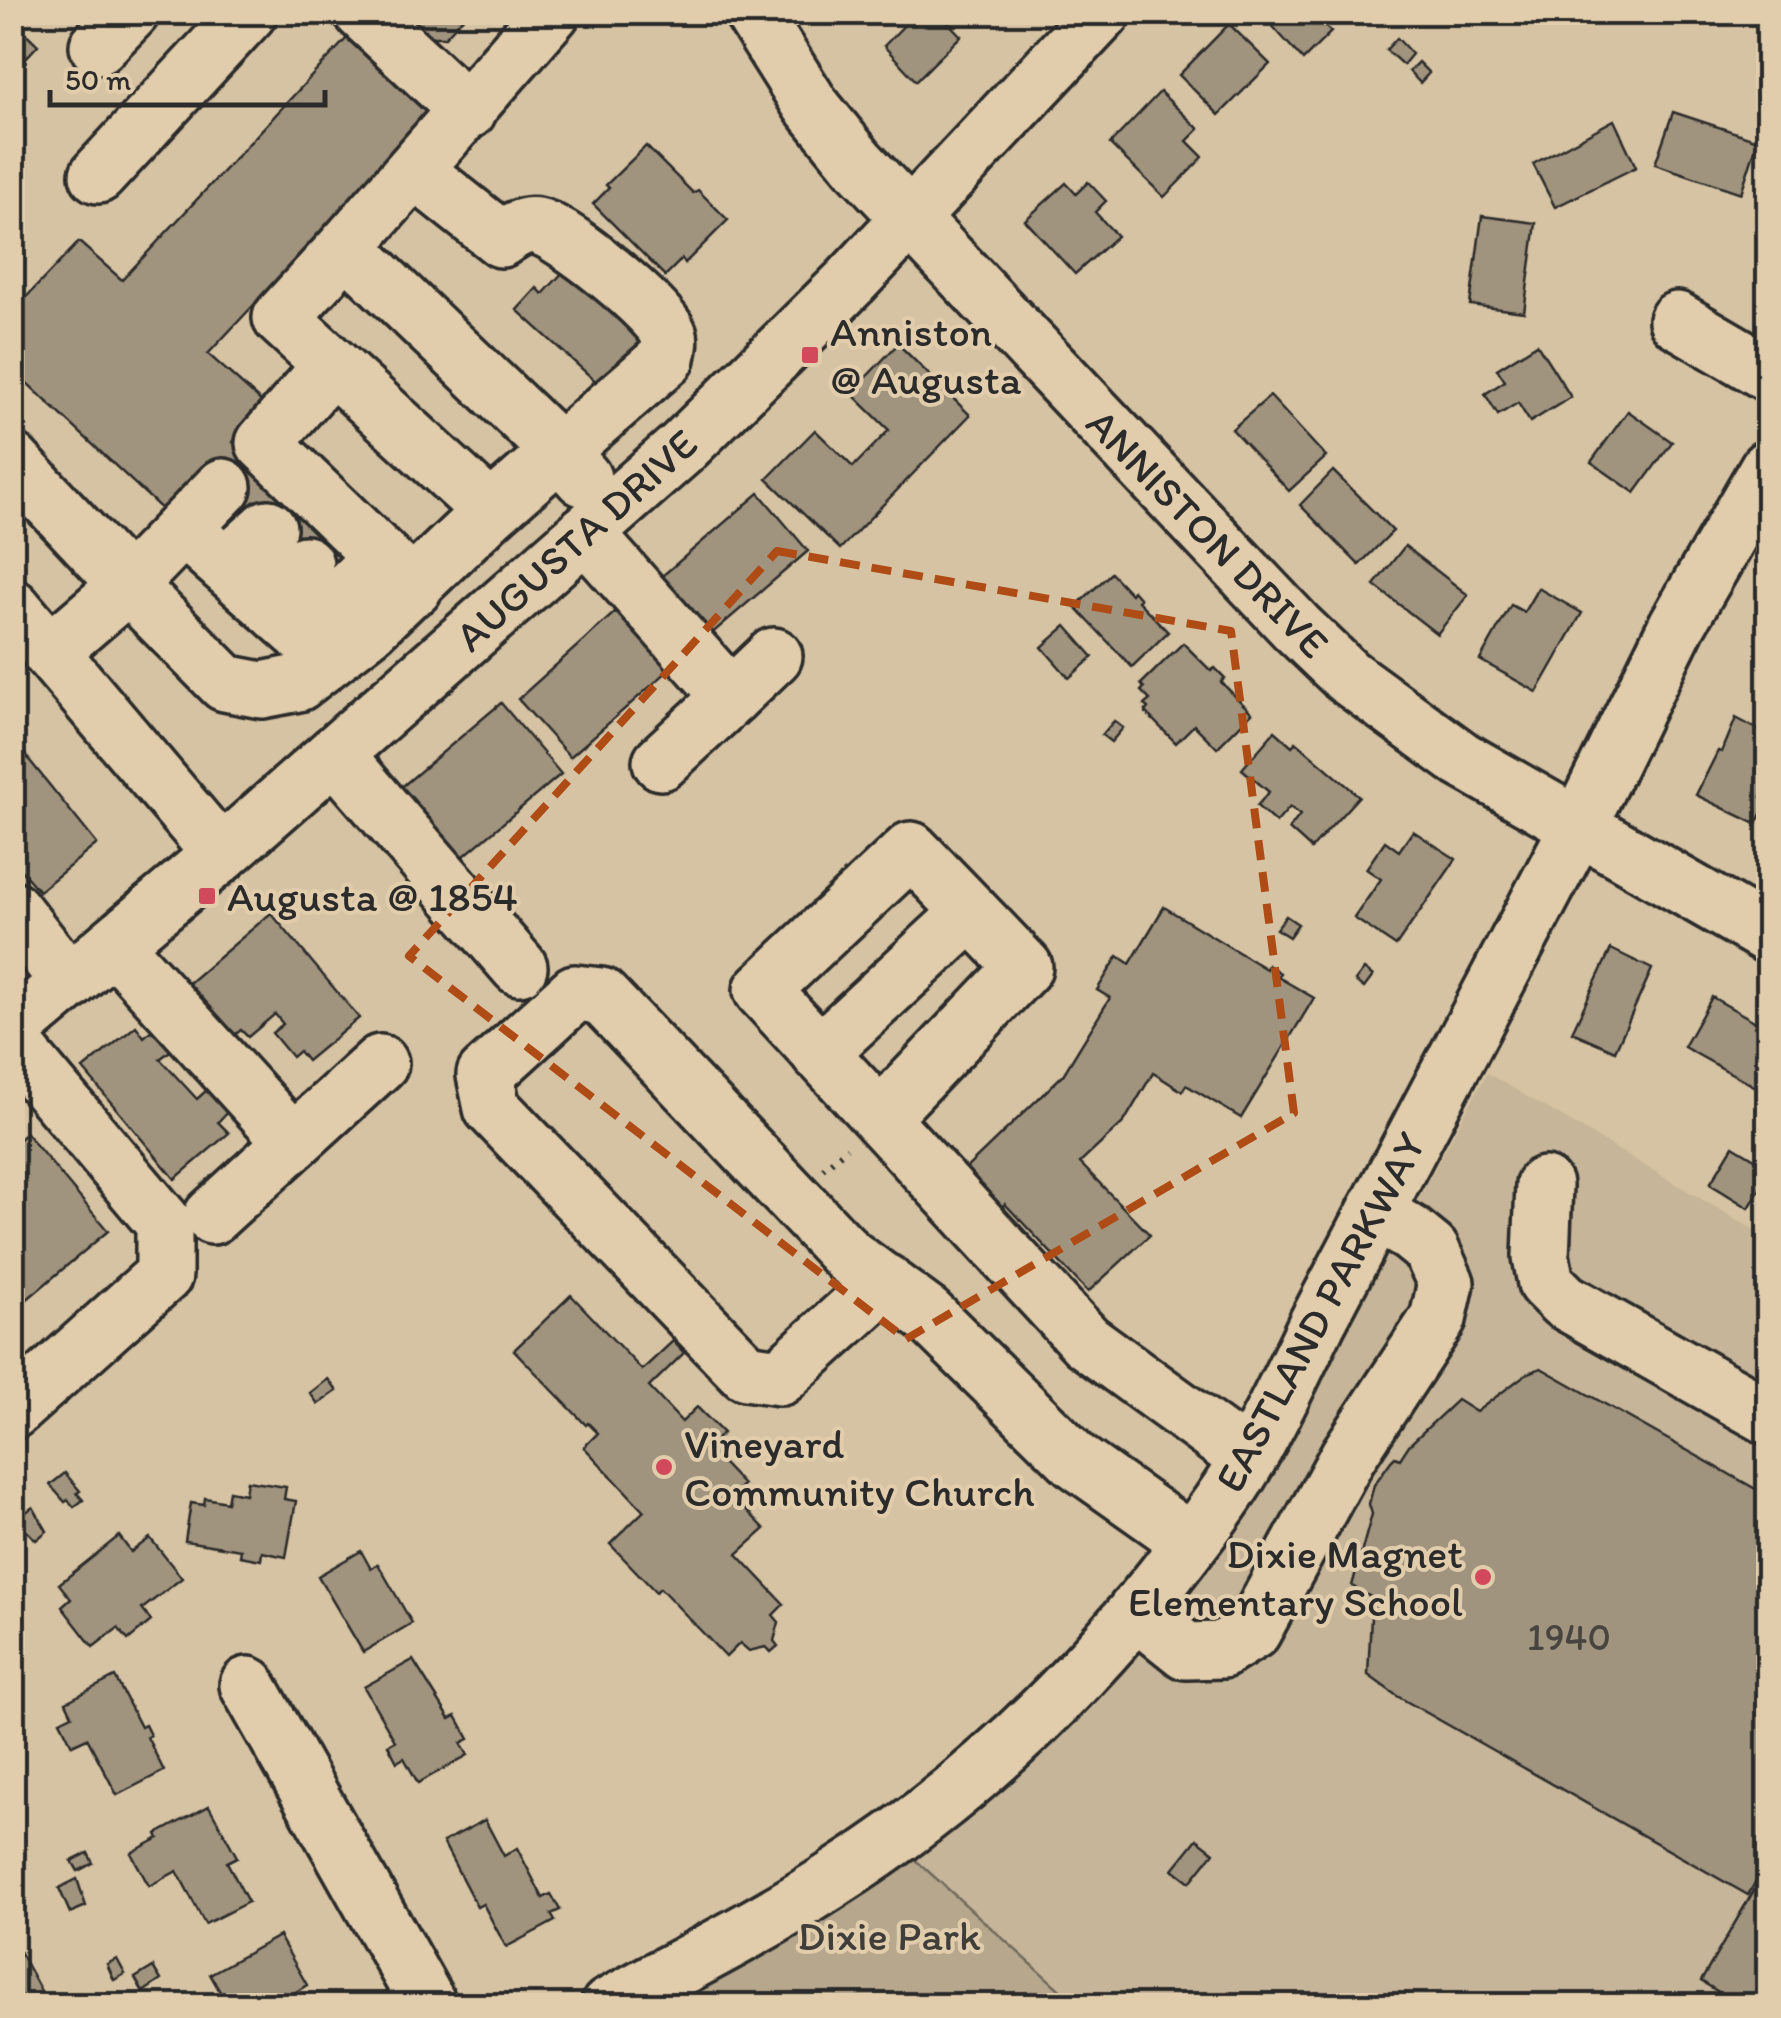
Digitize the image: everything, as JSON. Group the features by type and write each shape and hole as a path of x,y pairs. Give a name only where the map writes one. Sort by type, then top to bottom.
{"street":[{"path":"98,175 249,12"},
{"path":"362,12 468,110"},
{"path":"491,511 281,318 552,12"},
{"name":"ANNISTON DRIVE","path":"752,12 810,104 908,220 1296,627 1348,676 1462,759 1768,935"},
{"name":"AUGUSTA DRIVE","path":"12,1030 221,854 681,448 908,220 1103,12"},
{"path":"226,566 332,535 491,511 667,358 670,335 660,318 579,247 538,226 516,228 501,238 414,170"},
{"path":"346,246 560,452 598,522 731,697"},
{"path":"1677,320 1768,372"},
{"path":"50,652 128,585 332,365"},
{"path":"12,461 225,683 262,690 298,682 300,632 332,535"},
{"path":"245,462 332,535"},
{"name":"EASTLAND PARKWAY","path":"609,2006 828,1884 907,1830 994,1758 1066,1688 1136,1611 1191,1542 1248,1459 1579,825 1676,625 1768,468"},
{"path":"183,528 300,632"},
{"path":"300,632 332,535"},
{"path":"12,607 221,854"},
{"path":"661,762 774,656"},
{"path":"335,754 519,967"},
{"path":"880,1118 1024,967 911,850 762,990 820,1053 880,1118 1086,1341 1248,1459"},
{"path":"12,909 70,982"},
{"path":"820,1053 971,912"},
{"path":"114,944 293,1142"},
{"path":"885,1282 780,1377 746,1372 492,1108 484,1075 575,993 601,996 849,1257 885,1282 928,1315 1075,1460 1191,1542"},
{"path":"12,1044 164,1223 164,1275 12,1411"},
{"path":"212,1216 380,1063"},
{"path":"1544,1185 1541,1256 1546,1283 1564,1301 1768,1416"},
{"path":"1136,1611 1186,1651 1222,1650 1253,1631 1348,1456 1438,1319 1446,1283 1431,1250 1375,1212"},
{"path":"248,1685 429,2006"}],"path":[{"path":"792,1196 880,1118"}],"highlighted area":[{"path":"777,551 1231,631 1294,1113 906,1339 409,956"}],"shaded area":[{"name":"Dixie Magnet Elementary School","path":"1487,1073 1768,1238 1768,2005 1004,2005 868,1887 1021,1767 1134,1660 1263,1493"}],"green space":[{"name":"Dixie Park","path":"900,1846 1077,2005 699,2005 682,1982"}],"building":[{"path":"377,12 468,12 445,37 403,37"},
{"path":"917,12 938,12 961,36 916,81 884,46"},
{"path":"1260,12 1310,12 1331,32 1303,60"},
{"path":"12,20 38,45 12,73"},
{"path":"1229,24 1270,64 1219,115 1179,75"},
{"path":"347,38 431,115 208,354 263,403 233,442 356,555 327,583 207,472 168,515 12,369 12,312 79,242 122,280"},
{"path":"1397,38 1412,54 1403,65 1386,50"},
{"path":"1418,62 1429,73 1420,83 1409,71"},
{"path":"1160,92 1199,129 1187,141 1203,157 1164,197 1110,144"},
{"path":"1673,112 1758,140 1741,193 1655,164"},
{"path":"1614,120 1636,167 1555,207 1533,164"},
{"path":"646,146 693,193 698,190 728,220 685,263 682,259 665,276 593,204 609,188 606,185"},
{"path":"1088,182 1106,201 1095,212 1117,236 1075,274 1025,220 1066,183 1076,194"},
{"path":"1482,216 1536,223 1524,312 1470,305"},
{"path":"576,258 666,340 614,398 517,310 537,288 543,294"},
{"path":"898,344 970,415 840,549 767,479 815,430 853,467 889,430 851,393"},
{"path":"1537,344 1571,397 1530,422 1518,403 1498,415 1485,394 1505,381 1497,369"},
{"path":"1270,396 1326,457 1289,491 1232,429"},
{"path":"1628,411 1672,442 1635,493 1591,462"},
{"path":"1333,471 1393,531 1359,565 1300,505"},
{"path":"759,493 808,551 702,642 654,583"},
{"path":"1405,546 1468,595 1437,634 1374,585"},
{"path":"1111,573 1131,594 1133,591 1168,632 1132,667 1075,607"},
{"path":"1538,588 1582,613 1537,692 1480,660 1511,605 1524,612"},
{"path":"623,605 676,664 570,757 518,699"},
{"path":"1066,626 1093,657 1069,678 1042,647"},
{"path":"1183,643 1211,671 1215,668 1225,678 1221,682 1252,713 1217,748 1194,725 1176,743 1145,712 1148,708 1144,705 1150,700 1141,691 1141,684"},
{"path":"501,703 561,774 451,867 391,796"},
{"path":"1736,718 1768,735 1768,782 1761,797 1768,800 1756,824 1696,795 1718,751 1722,752"},
{"path":"1114,721 1123,728 1111,742 1102,735"},
{"path":"1275,731 1292,746 1296,742 1359,796 1311,849 1289,829 1300,815 1290,807 1276,823 1257,806 1269,792 1242,769"},
{"path":"18,746 97,844 39,891 12,860 12,750"},
{"path":"1413,831 1456,859 1396,946 1354,918 1381,879 1366,869 1385,841 1399,851"},
{"path":"1164,907 1266,969 1268,965 1280,973 1278,977 1314,998 1241,1118 1186,1085 1182,1091 1153,1073 1124,1122 1080,1163 1150,1235 1088,1292 1005,1204 995,1213 960,1174 1063,1075 1110,998 1097,990 1118,956 1130,964"},
{"path":"271,913 359,1018 307,1061 299,1051 292,1057 272,1033 283,1024 275,1014 248,1037 241,1030 227,1041 183,988"},
{"path":"1286,916 1298,924 1289,937 1276,929"},
{"path":"1611,949 1652,969 1615,1051 1572,1032"},
{"path":"1364,969 1373,976 1364,988 1355,981"},
{"path":"1712,997 1768,1029 1768,1065 1756,1087 1684,1047"},
{"path":"136,1026 144,1037 157,1026 174,1048 160,1059 197,1099 208,1089 229,1110 218,1122 229,1133 175,1179 83,1069"},
{"path":"26,1133 108,1231 12,1312 12,1145"},
{"path":"1733,1146 1768,1167 1768,1176 1749,1208 1710,1184"},
{"name":"Vineyard Community Church","path":"571,1295 642,1370 673,1341 684,1353 649,1387 682,1422 697,1407 723,1433 708,1448 743,1485 732,1495 765,1529 737,1554 784,1604 773,1615 779,1622 774,1641 778,1646 771,1652 766,1647 749,1651 740,1643 726,1657 660,1588 656,1592 610,1544 644,1511 584,1447 598,1433 514,1350"},
{"name":"Dixie Magnet Elementary School","path":"1541,1368 1768,1496 1768,1859 1748,1895 1397,1696 1368,1675 1372,1598 1352,1586 1372,1514 1369,1504 1374,1485 1391,1461 1395,1457 1400,1459 1409,1445 1457,1400 1476,1412 1526,1374"},
{"path":"328,1379 337,1391 318,1404 310,1393"},
{"path":"65,1473 83,1500 74,1507 50,1485"},
{"path":"247,1481 286,1487 284,1499 296,1501 286,1557 262,1552 261,1560 240,1556 241,1550 185,1541 191,1503 204,1505 205,1498 227,1502 229,1491 245,1494"},
{"path":"33,1507 47,1531 36,1540 15,1520"},
{"path":"119,1536 131,1552 150,1538 182,1578 142,1609 151,1621 128,1640 118,1628 93,1647 62,1607 71,1599 59,1584"},
{"path":"361,1551 371,1569 378,1564 412,1623 363,1652 318,1576"},
{"path":"413,1660 450,1719 456,1716 469,1739 461,1743 468,1755 418,1783 404,1758 397,1762 388,1745 395,1741 364,1687"},
{"path":"115,1677 141,1727 145,1725 164,1771 117,1795 87,1738 72,1745 60,1721 72,1715 66,1702"},
{"path":"209,1806 237,1857 227,1862 248,1902 205,1924 177,1871 149,1886 131,1853"},
{"path":"485,1820 504,1856 517,1848 543,1898 551,1894 560,1910 551,1914 555,1921 506,1947 483,1904 477,1907 443,1842"},
{"path":"1197,1839 1214,1852 1190,1882 1173,1869"},
{"path":"88,1853 93,1863 78,1871 72,1861"},
{"path":"1768,1866 1768,2006 1741,2006 1701,1981"},
{"path":"77,1879 86,1906 70,1913 59,1888"},
{"path":"279,1936 307,1985 273,2006 228,2006 210,1974"},
{"path":"12,1938 49,2006 12,2006"},
{"path":"117,1959 125,1974 114,1980 107,1964"},
{"path":"153,1967 161,1980 143,1992 135,1978"}],"place":[{"name":"Anniston @ Augusta","path":"810,355"},
{"name":"Augusta @ 1854","path":"207,896"},
{"name":"Vineyard Community Church","path":"664,1467"},
{"name":"Dixie Magnet Elementary School","path":"1483,1577"}]}
